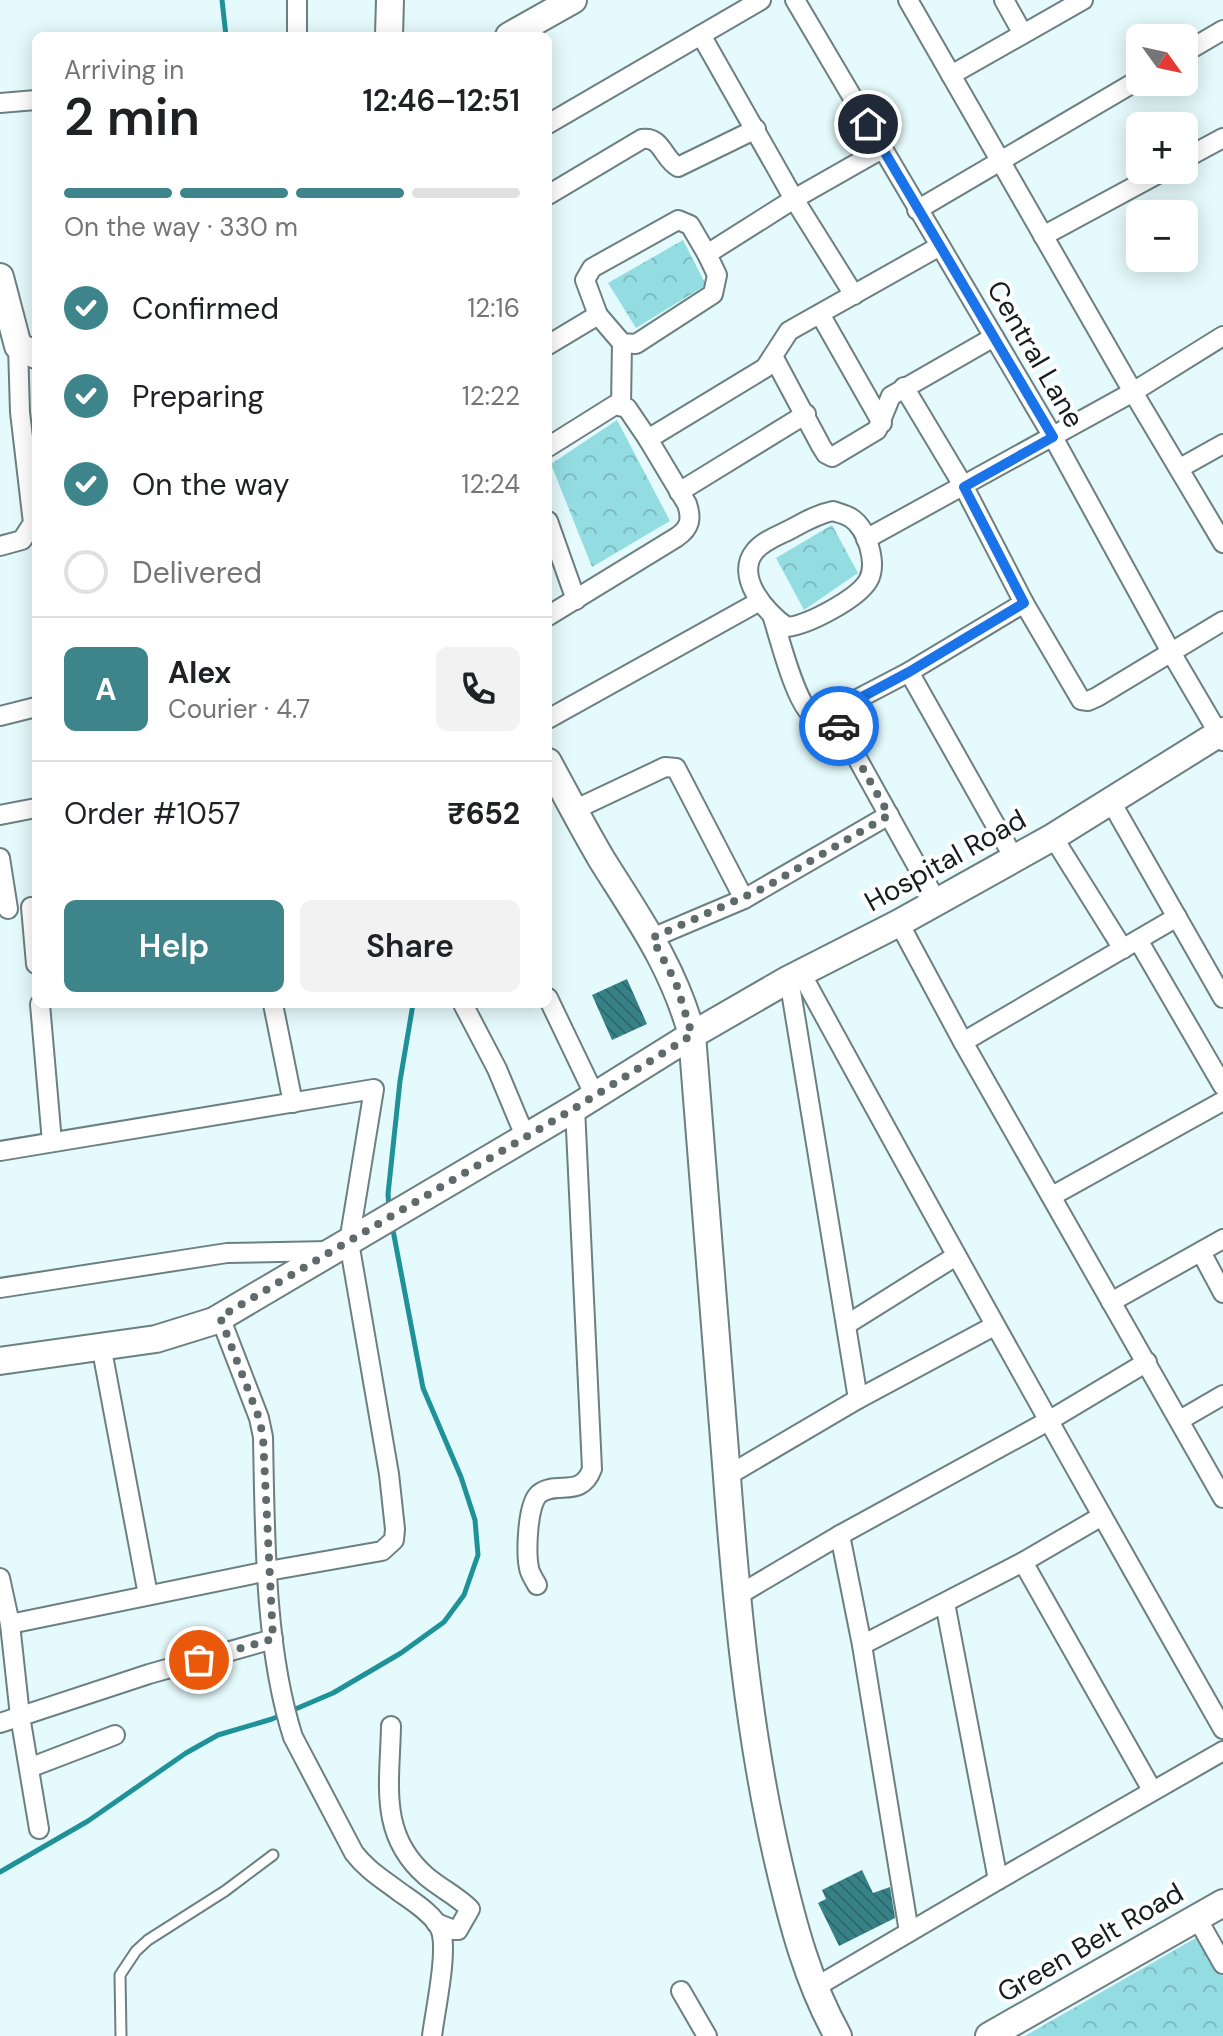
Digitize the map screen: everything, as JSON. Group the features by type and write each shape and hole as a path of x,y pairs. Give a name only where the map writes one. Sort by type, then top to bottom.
{"street":[{"path":"297,0 297,32"},
{"path":"389,32 390,0"},
{"path":"516,32 573,0"},
{"path":"552,122 761,0"},
{"name":"Central Lane","path":"795,0 1053,437 1172,654 1222,735"},
{"path":"908,0 1223,543"},
{"path":"1004,0 1023,34"},
{"path":"951,75 1083,0"},
{"path":"701,35 794,199 854,295"},
{"path":"1198,46 1221,35"},
{"path":"917,210 1126,87"},
{"path":"0,103 32,100"},
{"path":"552,193 642,139 653,138 667,159 678,167 756,129"},
{"path":"1198,151 1223,138"},
{"path":"707,254 794,199 882,149"},
{"path":"1043,236 1139,184"},
{"path":"678,220 690,225 717,275 713,294 629,346 622,343 598,315 585,280 592,268 678,220"},
{"path":"648,439 753,376 774,358 789,331 940,246"},
{"path":"0,277 27,351 20,412 32,514"},
{"path":"820,314 882,423"},
{"path":"552,343 598,315"},
{"path":"866,539 1133,392 1223,336"},
{"path":"774,358 826,454 832,457 869,436 882,423 891,396 994,337"},
{"path":"621,405 622,343"},
{"path":"904,387 964,487 1024,603 1081,700 1097,697 1223,621"},
{"path":"552,444 615,405 621,405 633,416 648,439 690,515 684,532 552,614"},
{"path":"679,492 806,414"},
{"path":"1180,468 1223,444"},
{"path":"833,511 852,518 866,539 871,568 869,579 858,592 798,626 787,627 773,618 760,601 747,574 748,562 763,544 820,514 833,511"},
{"path":"0,546 22,540 32,525"},
{"path":"552,532 576,600"},
{"path":"552,717 760,601"},
{"path":"773,618 788,667 807,708 818,717 832,713 909,672 1024,603"},
{"path":"909,672 1014,858"},
{"path":"0,716 32,708"},
{"path":"832,713 937,902"},
{"name":"Hospital Road","path":"217,1319 585,1102 692,1035 1053,837 1222,735"},
{"path":"574,810 665,767 676,768 744,899"},
{"path":"552,769 676,983 692,1035 735,1597 771,1831 801,1954 838,2036"},
{"path":"1110,800 1223,998"},
{"path":"0,815 32,809"},
{"path":"652,938 744,899 889,815"},
{"path":"1053,837 1130,944 1223,1086"},
{"path":"0,858 4,910 32,906"},
{"path":"963,1042 1177,917"},
{"path":"899,923 963,1042 1223,1498"},
{"path":"795,976 1223,1729"},
{"path":"795,976 858,1399"},
{"path":"40,1008 52,1142"},
{"path":"274,1008 293,1103"},
{"path":"465,1008 497,1069 525,1136"},
{"path":"537,1585 528,1562 531,1506 544,1492 585,1482 592,1469 585,1102 552,1008"},
{"path":"0,1151 374,1089 348,1242 389,1474 395,1529 394,1540 382,1551 10,1624"},
{"path":"1052,1196 1223,1101"},
{"path":"1111,1302 1223,1239"},
{"path":"0,1288 227,1253 348,1242"},
{"path":"1201,1252 1223,1293"},
{"path":"846,1325 956,1256"},
{"path":"0,1361 156,1339 217,1319"},
{"path":"0,1379 186,1346 217,1319"},
{"path":"217,1319 259,1418 263,1437 273,1639 285,1713 293,1737 362,1864 436,1923 454,1930 470,1909 416,1866 393,1830 389,1789 391,1726"},
{"path":"727,1476 858,1399 994,1326"},
{"path":"104,1361 148,1595"},
{"path":"735,1597 1147,1362"},
{"path":"1180,1420 1223,1395"},
{"path":"862,1645 1023,1562 1102,1516"},
{"path":"840,1535 862,1645 909,1932"},
{"path":"1023,1562 1152,1790"},
{"path":"0,1578 10,1624 20,1716 39,1829"},
{"path":"945,1603 998,1880"},
{"path":"0,1723 149,1674 273,1639"},
{"path":"29,1768 115,1735"},
{"path":"814,1988 1223,1751"},
{"name":"Green Belt Road","path":"989,2036 1223,1903"},
{"path":"1197,1918 1223,1964"},
{"path":"432,2036 442,1954 441,1931 436,1923"},
{"path":"681,1991 707,2036"}],"lane":[{"path":"121,2036 120,1975 136,1951 273,1855"}],"green space":[{"path":"683,240 706,285 636,328 608,283"},
{"path":"617,420 670,521 592,567 552,463"},
{"path":"832,525 858,573 804,610 776,558"},
{"path":"1201,1935 1223,1976 1223,2036 1025,2036"}],"building":[{"path":"627,979 647,1024 612,1040 592,995"},
{"path":"862,1870 873,1893 890,1887 895,1918 839,1946 818,1903 826,1899 822,1890"}],"waterway":[{"path":"222,0 226,32"},
{"path":"389,1208 400,1081 412,1008"},
{"path":"0,1872 88,1821 186,1753 218,1735 272,1719 333,1693 401,1653 444,1622 464,1595 478,1555 475,1520 461,1477 423,1388 392,1225"}],"way so far":[{"path":"199,1660 273,1639 263,1437 259,1418 220,1317 575,1108 692,1035 676,983 652,938 744,899 889,815 839,726"}],"route":[{"path":"839,726 832,713 909,672 1024,603 964,487 1053,437 868,124"}]}
